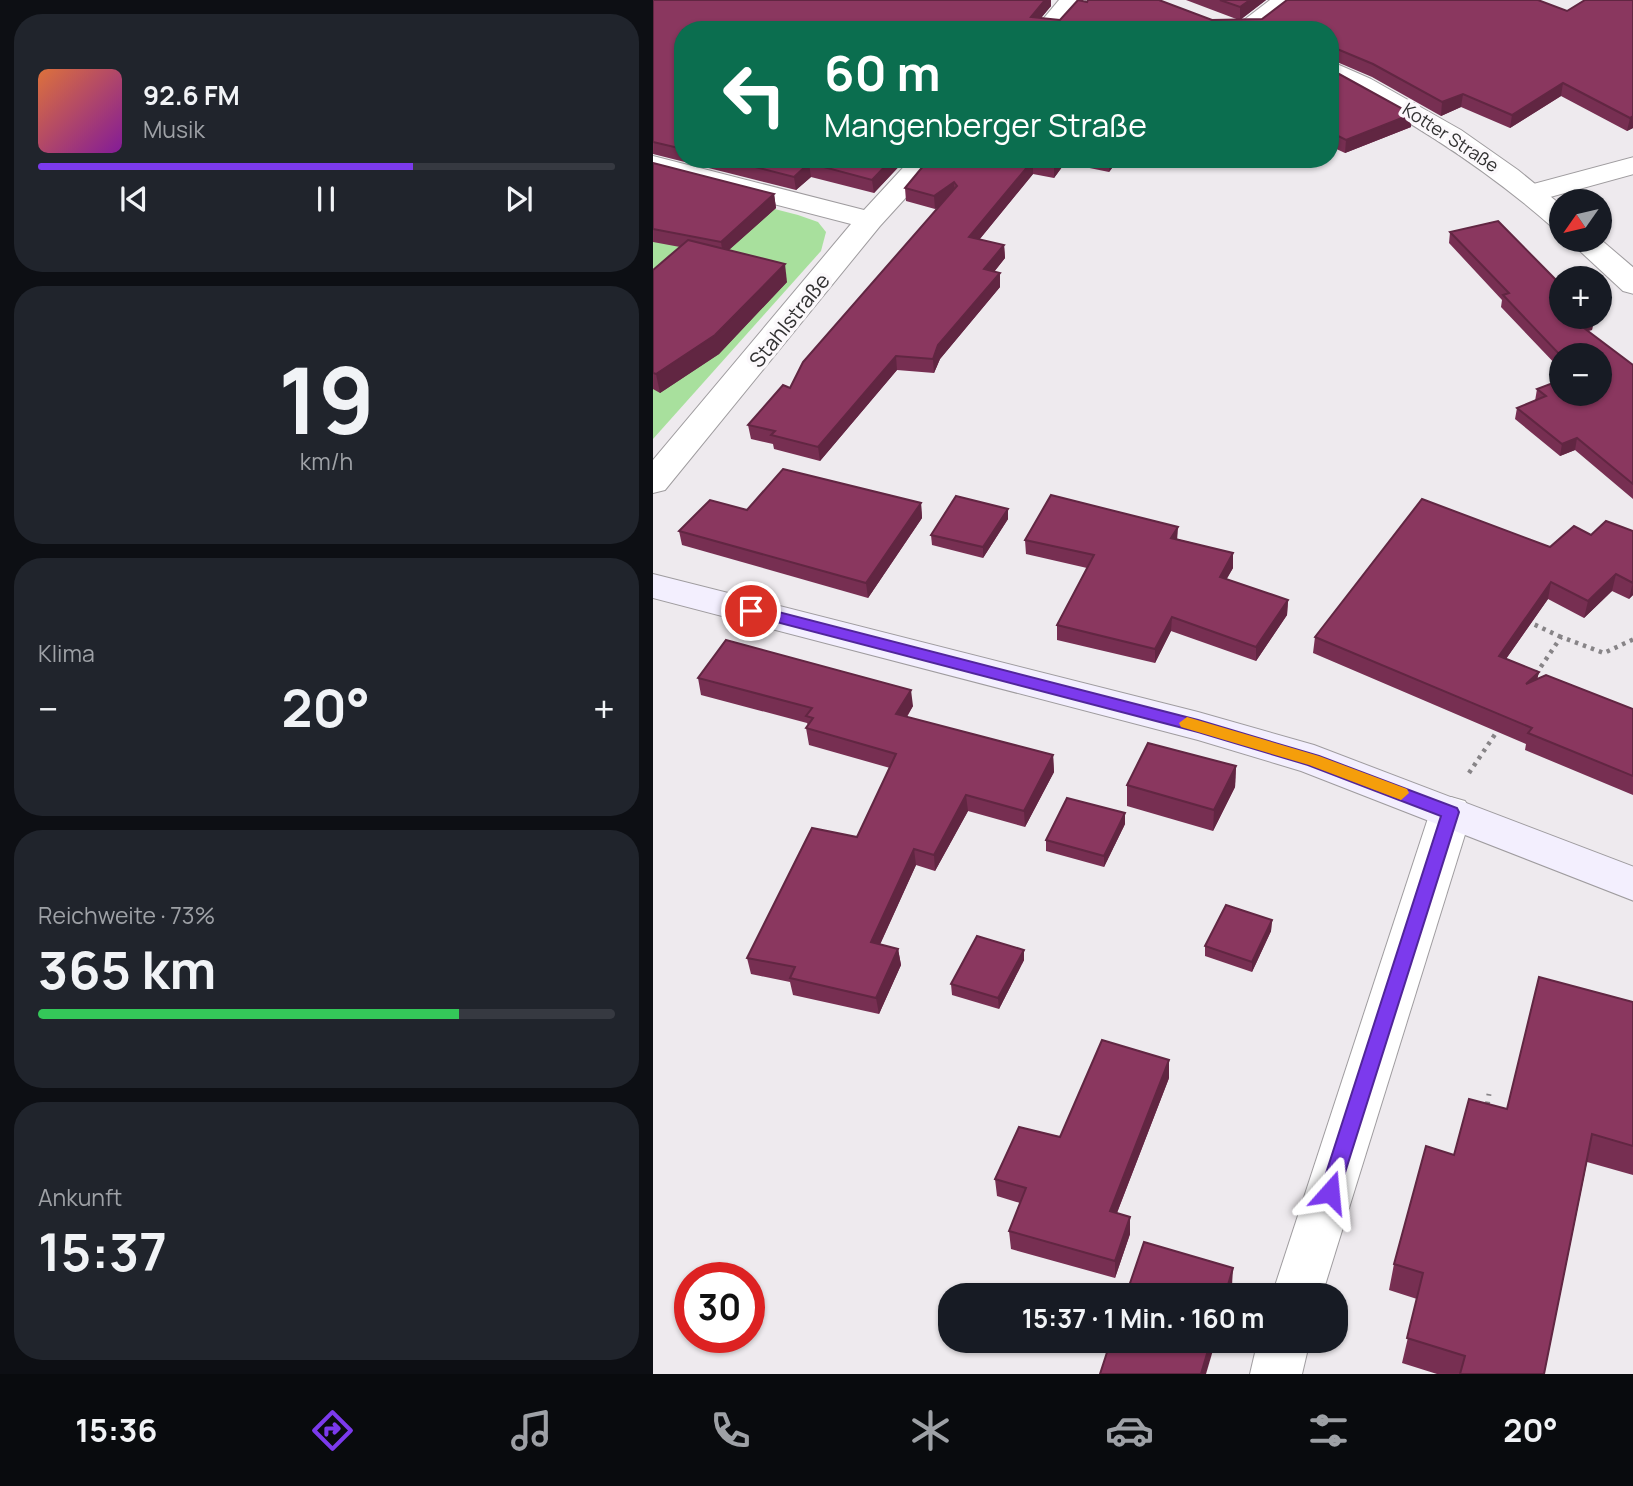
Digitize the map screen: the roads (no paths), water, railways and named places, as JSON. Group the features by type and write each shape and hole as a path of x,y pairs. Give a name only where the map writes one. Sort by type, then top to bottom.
{"main road":[{"path":"653,586 1198,726 1314,760 1460,793 1633,885"}],"street":[{"path":"1054,21 1073,0"},
{"path":"1248,21 1286,0"},
{"name":"Kotter Straße","path":"1339,74 1440,128 1532,193 1549,209"},
{"path":"653,164 869,220"},
{"path":"1532,193 1633,165"},
{"name":"Stahlstraße","path":"653,482 869,220 918,168"},
{"path":"1596,252 1633,285"},
{"path":"1301,1283 1460,793"},
{"path":"1276,1374 1281,1353"}]}
